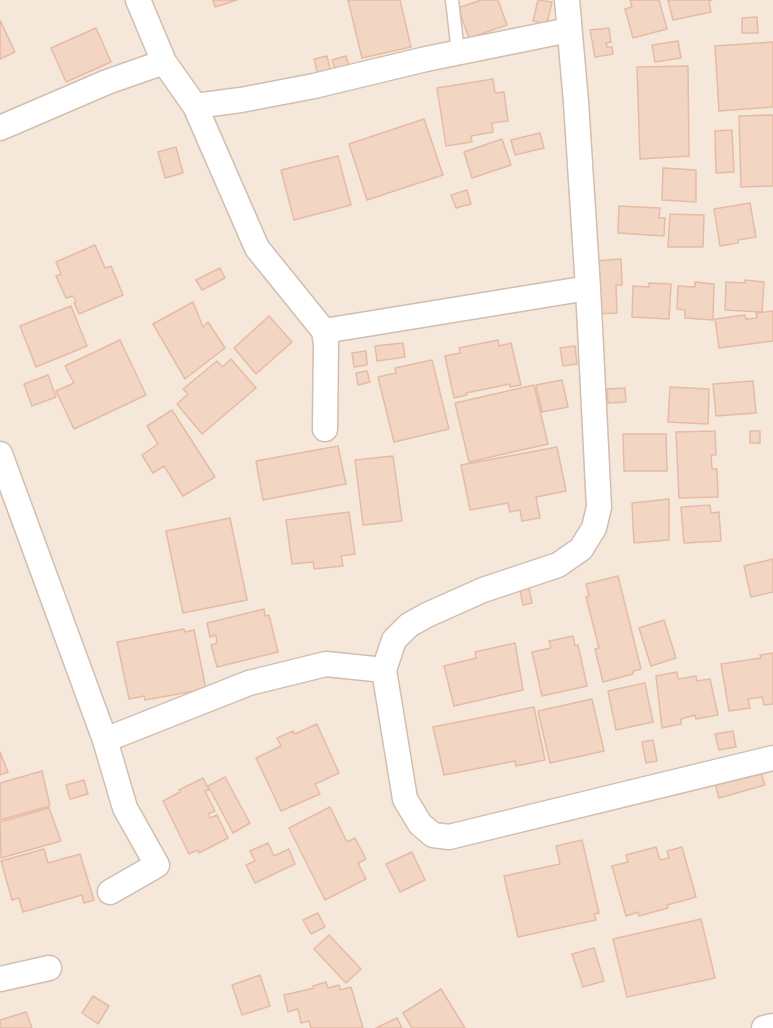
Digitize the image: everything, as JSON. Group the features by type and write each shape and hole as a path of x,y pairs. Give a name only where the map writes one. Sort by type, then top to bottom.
{"street":[{"path":"138,0 164,62 195,106 257,248 324,331 326,344 325,429"},
{"path":"567,0 588,288 598,507 594,528 581,549 558,565 483,590 409,625 394,640 384,670 405,799 420,824 433,835 449,837 773,758"},
{"path":"195,106 314,86 458,52 569,30"},
{"path":"0,128 107,82 164,62"},
{"path":"324,331 588,288"},
{"path":"0,454 105,740 125,808 157,865 110,892"},
{"path":"105,740 249,683 327,664 384,670"},
{"path":"0,979 49,968"},
{"path":"764,1028 773,1026"}],"lane":[{"path":"452,0 458,52"}],"shaded area":[{"path":"0,0 773,0 773,1028 0,1028"}],"building":[{"path":"213,0 237,0 215,7"},
{"path":"348,0 400,0 411,47 362,58"},
{"path":"481,0 498,0 507,25 469,38 458,8"},
{"path":"538,0 552,2 547,24 533,21"},
{"path":"630,0 659,0 667,29 633,38 625,9 632,7"},
{"path":"668,0 712,0 709,1 711,12 673,20"},
{"path":"757,17 758,33 742,33 742,18"},
{"path":"0,20 15,52 0,59"},
{"path":"96,28 111,62 66,82 51,48"},
{"path":"609,28 611,42 606,43 607,47 612,47 613,54 595,57 590,30"},
{"path":"678,41 681,58 655,62 652,45"},
{"path":"773,42 773,107 719,111 715,46"},
{"path":"327,56 331,72 318,75 314,59"},
{"path":"346,56 350,69 336,73 332,60"},
{"path":"688,66 689,156 640,159 637,67"},
{"path":"493,79 495,93 504,92 508,121 492,123 493,132 471,136 472,142 446,146 437,88"},
{"path":"773,115 773,186 741,187 739,116"},
{"path":"424,119 443,175 367,200 349,144"},
{"path":"732,130 734,172 716,173 715,131"},
{"path":"540,133 544,148 515,155 511,140"},
{"path":"502,139 511,165 472,178 464,152"},
{"path":"176,147 183,173 165,178 158,152"},
{"path":"338,156 351,205 294,220 281,170"},
{"path":"663,168 696,170 696,202 662,200"},
{"path":"467,190 471,204 456,208 451,195"},
{"path":"750,203 756,237 720,246 714,209"},
{"path":"619,206 660,208 659,218 665,218 664,236 618,233"},
{"path":"670,214 704,215 703,247 668,247"},
{"path":"95,245 105,268 111,266 123,295 79,314 73,296 66,298 56,276 61,274 56,262"},
{"path":"621,259 622,285 616,285 617,313 597,314 595,261"},
{"path":"220,268 225,278 202,290 196,280"},
{"path":"745,280 764,282 762,312 725,310 726,282 745,283"},
{"path":"695,282 714,284 713,320 685,318 685,310 677,309 678,286 695,287"},
{"path":"649,283 671,284 669,319 632,317 633,286 649,287"},
{"path":"193,302 203,327 208,322 225,348 185,379 153,324"},
{"path":"71,306 87,346 36,367 20,326"},
{"path":"773,311 773,341 719,348 715,319 745,315 746,319 757,318 756,313"},
{"path":"269,316 292,342 256,374 234,348"},
{"path":"120,340 146,395 74,429 56,391 74,383 65,366"},
{"path":"498,340 499,346 511,343 521,385 510,387 510,384 466,393 467,395 454,398 445,356 460,353 459,348"},
{"path":"403,343 405,357 377,361 375,346"},
{"path":"575,346 577,364 563,366 560,348"},
{"path":"366,351 367,365 354,367 352,353"},
{"path":"231,359 256,388 202,434 177,404 188,394 183,389 217,361 222,367"},
{"path":"432,360 449,429 394,442 378,377 396,373 395,368"},
{"path":"367,371 370,382 358,385 356,373"},
{"path":"48,375 56,397 32,406 24,384"},
{"path":"562,380 568,407 542,412 536,385"},
{"path":"753,381 756,413 716,416 713,384"},
{"path":"534,385 548,444 469,462 455,403"},
{"path":"670,387 709,389 708,424 668,422"},
{"path":"625,388 626,402 608,403 607,389"},
{"path":"172,410 215,477 183,496 164,466 153,473 142,455 158,444 147,426"},
{"path":"715,431 716,455 711,455 712,469 717,469 718,497 679,498 676,432"},
{"path":"750,431 760,431 760,443 750,443"},
{"path":"623,434 666,434 667,471 624,471"},
{"path":"338,446 346,484 263,500 256,461"},
{"path":"557,447 566,491 536,497 540,518 522,521 520,510 510,512 508,503 470,510 461,465"},
{"path":"393,456 402,521 363,525 355,460"},
{"path":"669,499 669,540 634,543 632,503"},
{"path":"710,505 711,513 719,512 721,541 684,543 681,507"},
{"path":"349,512 355,554 341,556 343,566 314,569 313,562 292,564 286,520"},
{"path":"230,518 247,600 183,613 166,531"},
{"path":"773,559 773,592 751,597 744,566"},
{"path":"618,576 641,669 633,671 633,674 603,682 595,649 599,648 586,597 589,596 586,584"},
{"path":"528,584 532,603 523,605 519,586"},
{"path":"264,609 265,616 269,615 278,652 217,667 211,645 217,643 216,635 210,637 207,623"},
{"path":"664,620 676,658 651,666 639,628"},
{"path":"184,629 185,632 194,630 206,689 145,700 144,696 129,699 117,642"},
{"path":"573,636 575,646 578,645 587,686 542,696 532,652 551,648 549,641"},
{"path":"515,643 523,690 454,706 444,666 476,658 475,652"},
{"path":"773,653 773,704 764,705 762,697 748,699 750,708 729,711 721,664 761,658 760,655"},
{"path":"677,672 678,679 696,676 697,681 710,679 718,715 696,719 695,715 681,719 681,724 662,728 656,676"},
{"path":"645,683 653,722 616,730 608,691"},
{"path":"592,699 604,751 550,763 538,711"},
{"path":"534,707 545,760 516,766 515,761 444,775 433,727"},
{"path":"317,724 339,773 315,784 320,794 281,811 256,758 281,746 277,738 293,731 295,734"},
{"path":"733,731 736,747 719,750 715,734"},
{"path":"653,740 657,761 646,763 642,742"},
{"path":"0,752 8,772 0,775"},
{"path":"760,770 765,785 719,798 715,783"},
{"path":"42,771 50,806 0,820 0,783"},
{"path":"225,777 250,823 233,833 208,786"},
{"path":"203,778 209,790 205,791 215,811 208,814 210,818 217,815 228,838 199,853 198,850 189,854 163,801"},
{"path":"84,780 88,794 70,799 66,785"},
{"path":"330,807 347,842 355,838 366,859 358,863 366,879 325,900 289,828"},
{"path":"49,808 61,841 1,858 0,822"},
{"path":"582,840 599,913 594,914 596,920 518,937 504,876 560,864 556,846"},
{"path":"268,843 274,856 289,849 295,864 255,883 246,865 255,861 250,851"},
{"path":"656,847 660,860 669,858 667,851 682,847 696,897 639,916 638,912 626,916 612,866 628,862 626,855"},
{"path":"44,849 48,863 80,854 94,900 84,903 82,895 23,912 19,898 12,900 1,861"},
{"path":"412,852 425,880 400,892 386,864"},
{"path":"318,913 325,927 311,934 303,920"},
{"path":"701,919 715,978 627,997 613,939"},
{"path":"329,935 361,969 346,983 314,949"},
{"path":"594,948 604,981 583,987 572,954"},
{"path":"260,975 270,1006 242,1015 232,985"},
{"path":"326,982 328,988 339,985 340,990 351,987 363,1028 311,1028 309,1021 301,1023 298,1009 288,1012 284,995 314,988 313,986"},
{"path":"441,989 465,1028 412,1028 403,1013"},
{"path":"93,996 109,1006 98,1024 82,1013"},
{"path":"26,1012 32,1028 0,1028 0,1020"},
{"path":"397,1018 402,1028 376,1028"}]}
